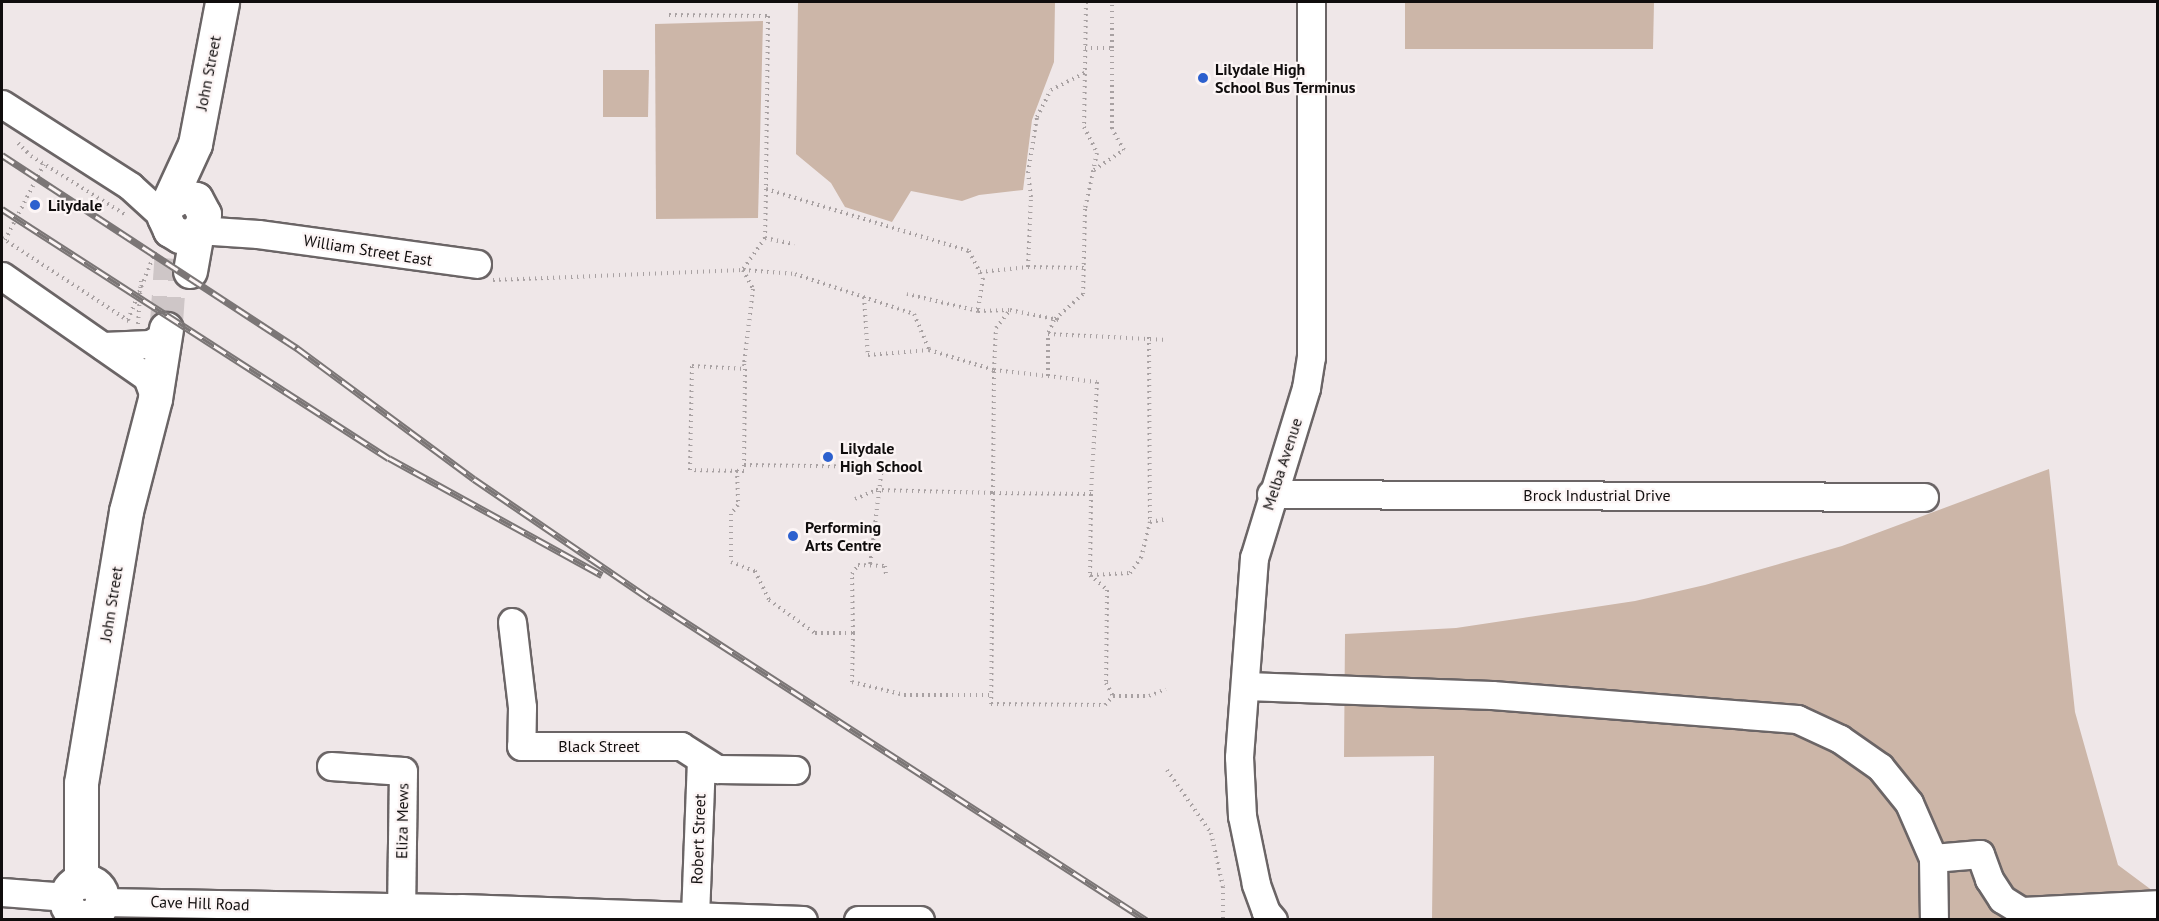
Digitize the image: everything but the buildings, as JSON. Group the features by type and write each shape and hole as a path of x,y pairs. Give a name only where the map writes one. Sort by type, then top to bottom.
{"main road":[{"name":"John Street","path":"177,231 222,2"},
{"name":"John Street","path":"84,903 81,783 126,511 155,399 162,332"}],"street":[{"name":"Melba Avenue","path":"1273,920 1266,912 1256,884 1242,816 1239,757 1246,686 1250,585 1271,494 1296,423 1311,357 1311,2"},
{"name":"William Street East","path":"2,104 130,186 177,231 258,234 483,272"},
{"path":"6,266 103,346 147,377 155,399"},
{"path":"103,346 150,344 162,332"},
{"name":"Brock Industrial Drive","path":"1271,494 1924,497"},
{"name":"Black Street","path":"512,622 522,706 521,746 681,746 693,752 701,762 717,769 795,770"},
{"path":"1246,686 1492,695 1797,720 1840,739 1880,767 1909,803 1933,858 1934,920"},
{"name":"Robert Street","path":"695,916 701,762"},
{"name":"Eliza Mews","path":"330,766 403,771 401,907"},
{"path":"1933,858 1980,854 1989,879 2002,898 2021,911 2157,904"},
{"name":"Cave Hill Road","path":"2,892 84,903 401,907 461,914 695,916 803,920"},
{"path":"858,920 920,920"}],"path":[{"path":"1048,376 1048,334 1056,320 1083,294 1085,209 1097,153 1084,127 1086,2"},
{"path":"1093,170 1124,150 1112,129 1112,2"},
{"path":"669,15 768,16 765,238 743,270"},
{"path":"1085,48 1112,48"},
{"path":"1028,267 1031,197 1028,173 1037,117 1052,90 1085,73"},
{"path":"13,138 44,164 177,231 141,281 128,320"},
{"path":"44,164 3,239 128,320 162,332"},
{"path":"766,189 969,251 983,278 978,311"},
{"path":"765,238 794,244"},
{"path":"6,266 15,246"},
{"path":"980,272 1050,265 1085,268"},
{"path":"743,270 753,289 745,369 744,471 690,470 692,366 745,369"},
{"path":"483,272 743,270 795,274 914,314 929,350"},
{"path":"60,288 64,279"},
{"path":"141,281 162,332"},
{"path":"907,294 978,311 1010,310 1056,320"},
{"path":"864,297 868,355 929,350 994,370 1097,382 1091,494 1090,575 1107,590 1106,683 1113,696"},
{"path":"1010,310 996,328 991,704 1105,705 1113,696 1149,696 1166,689"},
{"path":"1048,334 1149,337 1168,340"},
{"path":"1090,575 1130,573 1141,558 1150,522 1149,337"},
{"path":"744,465 882,467 876,490 870,566"},
{"path":"737,470 731,562 755,571 769,600 815,633 853,633"},
{"path":"855,499 876,490 1091,494"},
{"path":"1150,522 1167,519"},
{"path":"886,574 885,566 858,566 852,574 852,682 904,695 991,695"},
{"path":"1167,770 1211,833 1223,887 1223,920"}],"shaded area":[{"path":"798,2 1055,2 1054,62 1032,120 1023,190 979,195 962,201 911,191 892,222 845,207 831,183 796,154"},
{"path":"1405,2 1654,2 1653,49 1405,49"},
{"path":"763,21 758,218 656,219 655,24"},
{"path":"603,70 649,70 648,117 603,117"},
{"path":"2049,469 2075,712 2118,865 2157,894 2156,920 1432,919 1434,756 1344,757 1345,634 1456,628 1635,601 1705,585 1842,546"}],"tunnel":[{"path":"166,329 171,258"}],"railway":[{"path":"2,155 297,348 474,479 650,599 1146,920"},
{"path":"2,209 389,458 602,575"}],"place":[{"name":"Lilydale High School Bus Terminus","path":"1203,78"},
{"name":"Lilydale","path":"35,205"},
{"name":"Lilydale High School","path":"828,457"},
{"name":"Performing Arts Centre","path":"793,536"}]}
